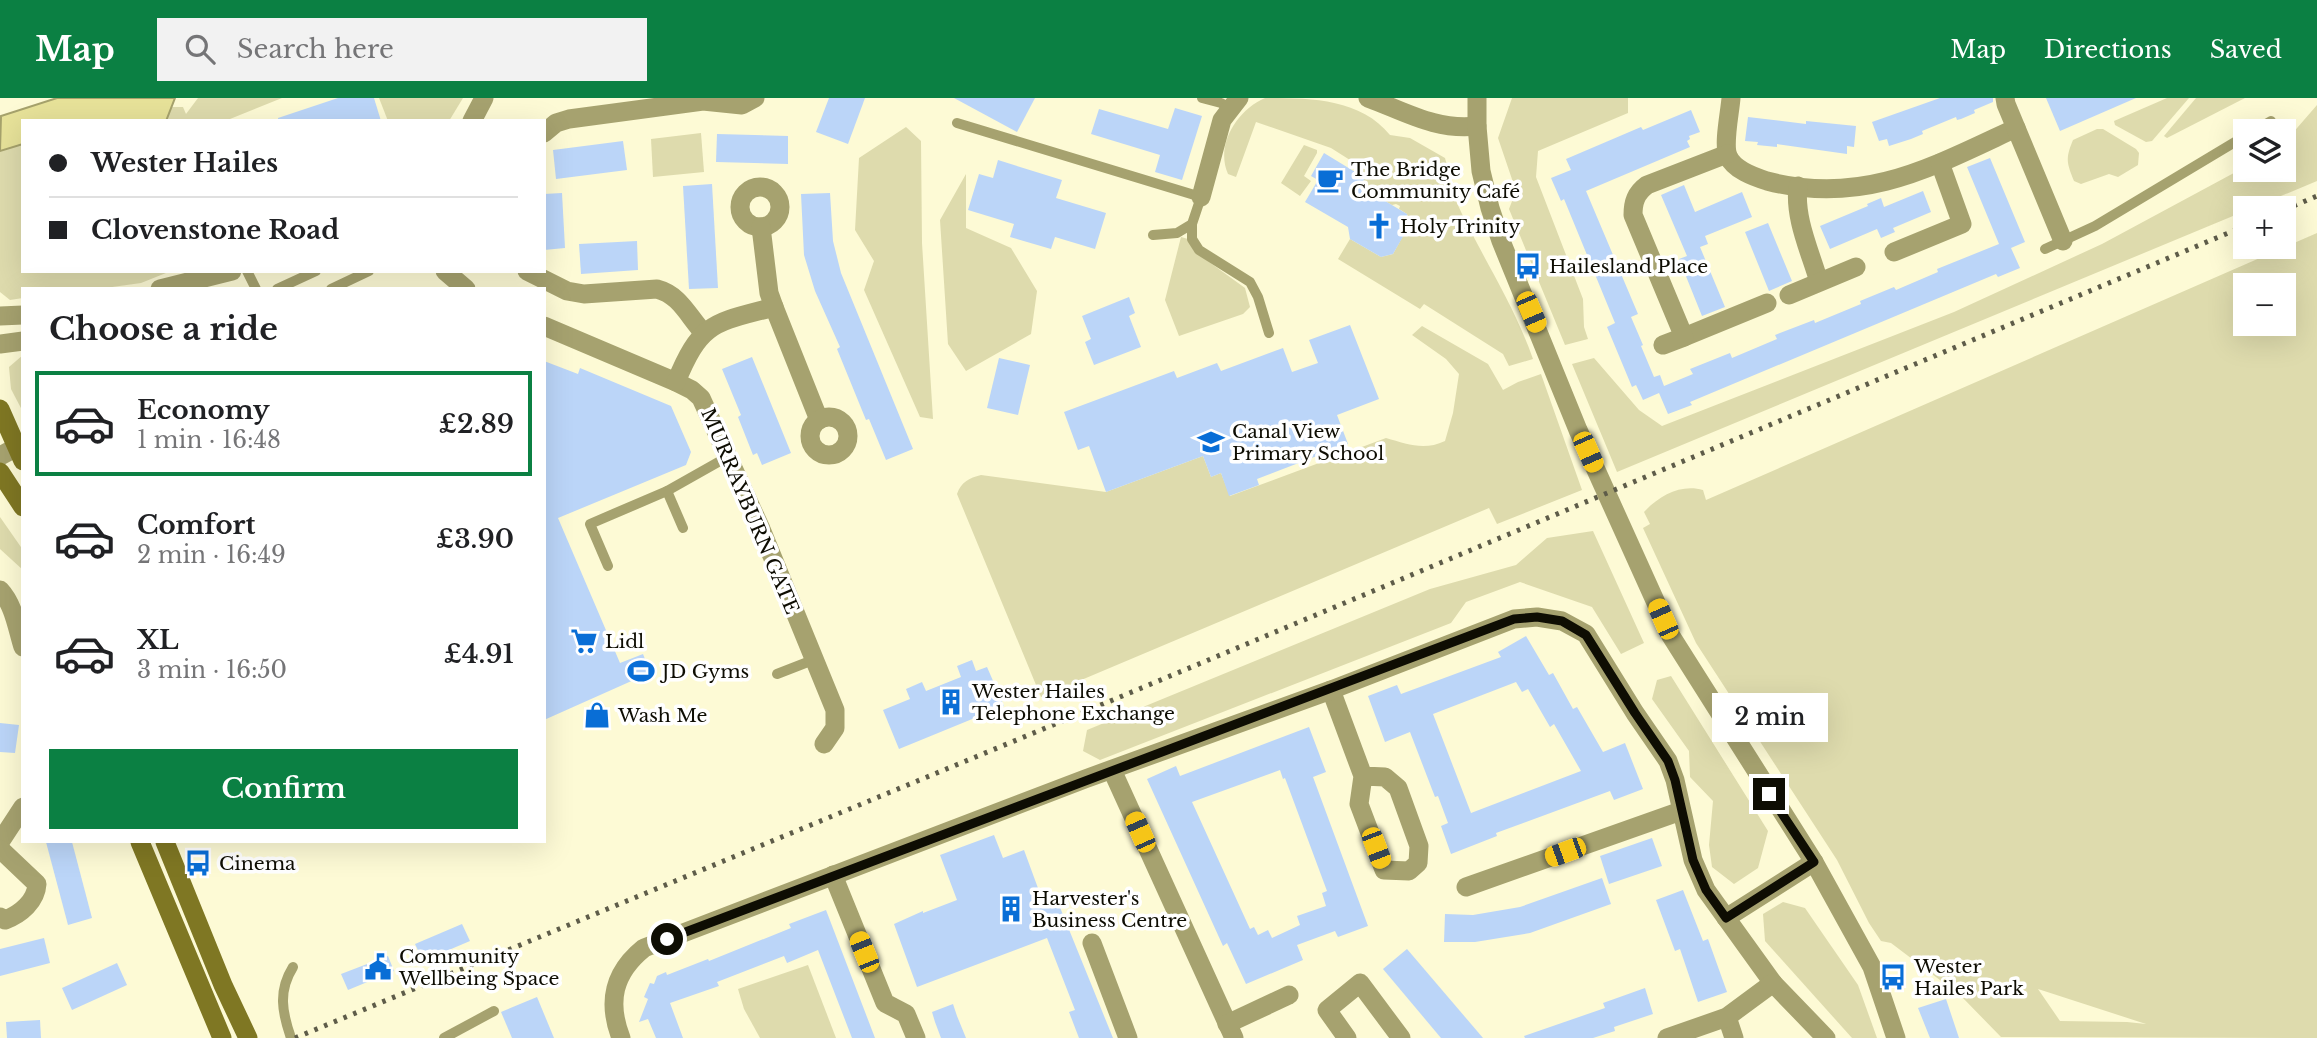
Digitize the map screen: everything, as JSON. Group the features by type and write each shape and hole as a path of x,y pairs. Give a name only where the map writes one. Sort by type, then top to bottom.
{"main road":[{"path":"0,409 13,455"},
{"path":"0,472 21,505"},
{"path":"140,843 222,1038"},
{"path":"165,843 223,985 248,1038"}],"street":[{"path":"473,119 484,98"},
{"path":"546,131 556,123 569,118 703,101 742,105 755,98"},
{"path":"1367,98 1434,124 1456,128 1476,126"},
{"path":"1477,98 1476,126 1485,187 1501,241 1578,430 1667,628 1814,862 1872,967 1896,1038"},
{"path":"1731,98 1727,154 1732,163 1755,177 1834,190 1870,186 1940,163 2016,128"},
{"path":"2005,98 2054,245"},
{"path":"1201,197 1223,120 1234,103"},
{"path":"1684,337 1633,215 1633,206 1640,191 1647,185 1727,154"},
{"path":"1894,252 1962,224 1940,163"},
{"path":"1798,186 1802,226 1819,282"},
{"path":"761,227 769,293 819,420"},
{"path":"1789,295 1856,267"},
{"path":"168,287 224,273"},
{"path":"211,287 236,273"},
{"path":"447,273 465,287"},
{"path":"531,273 567,291 584,294 656,289 666,292 676,298 703,332"},
{"path":"1663,345 1767,303"},
{"path":"676,382 703,332 723,321 774,307"},
{"path":"0,316 21,315"},
{"name":"MURRAYBURN GATE","path":"546,327 676,382 701,398 729,456 835,710 835,728 824,744"},
{"path":"0,345 21,341"},
{"path":"0,590 6,597 21,640"},
{"path":"621,1038 612,1006 616,987 632,957 644,948 1514,619 1537,617 1562,621 1586,635 1668,761 1675,780 1693,860 1706,890 1773,983 1826,1038"},
{"path":"1331,690 1363,776 1359,804 1384,870 1409,871 1418,863 1419,846 1398,788 1385,777 1363,776"},
{"path":"1112,770 1231,1031 1289,995"},
{"path":"0,842 21,810"},
{"path":"1466,887 1487,874 1681,811"},
{"path":"0,849 37,884 37,893 19,915 5,920 0,917"},
{"path":"1726,918 1814,862"},
{"path":"833,876 885,1003 906,1014 916,1038"},
{"path":"1093,943 1128,1038"},
{"path":"1347,1038 1327,1010 1360,982 1401,1038"},
{"path":"1667,1038 1727,1017 1773,983"},
{"path":"1727,1017 1734,1038"}],"lane":[{"path":"1202,98 1234,103"},
{"path":"957,123 1201,197 1192,224 1192,239 1199,250 1250,282 1269,333"},
{"path":"2054,245 2095,226 2233,143"},
{"path":"1153,235 1177,233 1192,224"},
{"path":"281,287 312,273"},
{"path":"335,287 365,273"},
{"path":"608,566 590,524 667,491 729,456"},
{"path":"667,491 683,528"},
{"path":"777,674 813,660"},
{"path":"291,1038 284,1019 281,995 285,980 293,967"},
{"path":"444,1038 494,1011"}],"shaded area":[{"path":"57,98 175,98 167,119 21,119 21,145 0,151 1,116"},
{"path":"198,98 282,98 230,119 167,119 171,107 183,107 186,114"},
{"path":"379,98 463,98 450,119 387,119"},
{"path":"1265,98 1316,100 1349,107 1378,123 1390,135 1410,138 1445,158 1456,201 1516,319 1533,359 1509,366 1503,354 1424,304 1420,309 1338,259 1350,239 1381,257 1393,254 1409,225 1407,214 1396,204 1392,205 1376,196 1352,200 1365,178 1358,173 1361,167 1331,148 1256,122 1236,177 1228,174 1224,152 1231,130 1246,111"},
{"path":"1512,98 1628,98 1628,113 1538,151 1536,177 1583,299 1584,327 1588,339 1565,345 1509,209 1516,191 1498,138"},
{"path":"2167,98 2189,98 2152,141 2146,142 2115,125 2114,121"},
{"path":"2196,98 2245,98 2167,138 2164,136"},
{"path":"2317,105 2317,181 2281,196 2233,196 2233,216 1617,472 1572,364 1594,358 1639,410 1662,426 1954,312 2102,244 2233,173 2233,182 2296,182 2296,129"},
{"path":"906,127 921,141 922,243 933,419 920,417 864,290 874,261 855,230 859,158"},
{"path":"2103,129 2136,149 2139,153 2138,165 2118,177 2109,174 2081,184 2074,181 2068,161 2069,152 2073,140"},
{"path":"701,133 704,172 653,177 651,139"},
{"path":"21,145 21,273 166,273 141,283 112,287 21,287 21,298 10,300 0,292 0,151"},
{"path":"1304,145 1317,150 1317,153 1304,176 1311,181 1300,196 1281,183"},
{"path":"966,174 966,228 1011,248 1037,291 1031,334 966,371 948,344 940,220"},
{"path":"2317,233 2317,1038 2001,1037 1961,996 1891,943 1881,941 1837,860 1696,643 1643,528 1650,524 1644,512 1671,492 1703,490 1706,500 2258,259 2296,259 2296,242","holes":["2038,989 2146,1024 2060,1021"]},
{"path":"1181,237 1188,239 1194,251 1245,288 1250,307 1243,314 1179,336 1165,300"},
{"path":"1422,326 1488,364 1503,390 1541,374 1582,490 1497,524 1489,508 1041,697 957,494 963,484 981,475 1106,492 1203,456 1211,477 1221,473 1230,496 1386,438 1415,446 1437,444 1445,441 1453,413 1459,374 1446,359 1412,335"},
{"path":"21,357 21,408 11,389 9,367"},
{"path":"0,517 21,547 21,568 0,549"},
{"path":"1593,531 1644,643 1621,654 1592,607 1520,582 1466,602 1451,623 1100,760 1083,751 1087,730 1430,589 1516,565 1547,538"},
{"path":"1671,676 1768,831 1758,868 1734,884 1712,867 1709,845 1713,801 1690,777 1689,751 1652,699 1657,680"},
{"path":"1783,902 1805,908 1858,985 1877,1038 1852,1038 1765,941 1763,914"},
{"path":"808,965 836,1038 760,1038 744,1009 738,989"}],"building":[{"path":"338,98 374,98 380,119 278,119"},
{"path":"829,98 865,98 848,144 816,132"},
{"path":"954,98 1035,98 1017,132"},
{"path":"1940,98 1993,98 1993,102 1961,119 1957,120 1956,117 1922,131 1923,134 1911,139 1889,146 1887,139 1879,141 1872,122"},
{"path":"2046,98 2136,98 2060,131"},
{"path":"1175,108 1202,116 1182,180 1155,172 1160,155 1091,134 1099,109 1168,129"},
{"path":"1691,110 1700,132 1689,136 1687,141 1690,147 1586,191 1638,314 1631,317 1643,345 1641,346 1654,377 1660,375 1664,386 1693,374 1690,369 1730,353 1732,358 1777,339 1775,335 1814,320 1815,323 1861,304 1860,301 1894,287 1896,290 1938,272 1937,269 1999,244 1967,167 1990,158 2025,242 2011,248 2020,268 1998,277 1996,274 1690,402 1692,405 1668,414 1659,393 1643,400 1636,385 1632,387 1607,327 1615,323 1564,199 1561,201 1551,178 1571,170 1566,159 1641,127 1643,130"},
{"path":"1748,117 1806,124 1806,121 1856,126 1854,147 1847,146 1847,154 1777,144 1777,147 1757,145 1758,142 1745,141"},
{"path":"717,134 788,136 788,164 716,162"},
{"path":"623,141 627,170 556,179 553,150"},
{"path":"1324,153 1365,178 1360,186 1407,214 1409,226 1393,254 1381,257 1350,239 1348,227 1305,202 1318,180 1311,176"},
{"path":"998,160 1062,180 1056,198 1106,213 1095,249 1055,237 1051,249 1010,237 1014,224 968,210 979,174 993,178"},
{"path":"712,184 718,288 689,289 683,186"},
{"path":"1684,185 1695,212 1742,192 1752,217 1705,236 1708,244 1700,247 1725,307 1702,316 1679,259 1687,256 1661,195"},
{"path":"1923,191 1931,212 1893,228 1895,232 1881,238 1877,229 1830,249 1820,226 1881,198 1884,207"},
{"path":"562,193 565,248 546,250 546,194"},
{"path":"830,193 833,241 841,273 913,449 886,460 869,419 866,420 837,349 840,347 815,291 804,255 801,194"},
{"path":"1768,223 1792,281 1769,291 1745,232"},
{"path":"637,241 638,270 581,274 579,244"},
{"path":"1129,297 1135,313 1129,316 1141,347 1094,365 1085,342 1091,339 1082,316"},
{"path":"1350,325 1379,399 1337,415 1348,444 1257,479 1259,485 1229,496 1221,473 1211,477 1203,456 1106,492 1089,446 1078,450 1064,412 1174,371 1177,378 1217,363 1221,371 1283,348 1292,372 1318,363 1309,340"},
{"path":"752,357 791,453 762,465 757,453 753,455 738,417 741,415 722,369"},
{"path":"999,358 1030,365 1018,415 987,408"},
{"path":"546,362 578,374 580,368 671,406 691,452 686,465 558,518 620,663 643,654 652,677 637,682 636,679 546,719"},
{"path":"1526,636 1549,675 1553,673 1573,709 1577,707 1603,752 1625,743 1643,789 1614,800 1610,791 1496,833 1497,836 1451,854 1441,826 1448,823 1410,732 1385,742 1368,696 1397,685 1401,694 1501,657 1498,652","holes":["1516,682 1522,692 1528,689 1550,727 1554,724 1581,771 1471,813 1433,714"]},
{"name":"Wester Hailes Telephone Exchange","path":"972,660 976,671 987,667 1004,706 899,749 883,710 910,699 906,689 922,682 926,691 961,677 957,666"},
{"path":"0,723 19,725 15,753 0,752"},
{"path":"1309,727 1326,772 1313,777 1368,926 1338,937 1335,931 1297,945 1303,960 1246,984 1227,943 1223,946 1147,779 1176,766 1180,776","holes":["1280,770 1283,779 1285,778 1327,891 1322,893 1326,906 1297,916 1300,925 1272,938 1268,930 1258,935 1254,927 1250,929 1192,802"]},
{"name":"Harvester's Business Centre","path":"994,835 1003,858 1024,850 1042,899 1055,895 1113,1038 1079,1038 1069,1012 1075,1010 1047,938 917,987 894,924 957,900 940,855"},
{"path":"1652,838 1662,866 1609,884 1600,856"},
{"path":"46,843 72,843 92,918 68,925"},
{"path":"1602,878 1611,904 1530,933 1475,942 1444,942 1445,914 1473,915 1520,907"},
{"path":"1683,890 1703,941 1708,939 1727,992 1698,1002 1680,949 1675,951 1656,900"},
{"path":"826,910 875,1038 852,1038 818,950 787,963 784,956 717,982 719,986 670,1003 683,1038 656,1038 648,1019 639,1022 648,999 644,997 650,983 654,984 657,976 666,972 667,975 708,959 709,961 791,928 789,924"},
{"path":"462,924 470,941 423,961 415,944"},
{"path":"44,938 50,963 0,976 0,949"},
{"path":"1407,949 1483,1038 1441,1038 1383,969"},
{"path":"388,956 394,971 348,990 341,974"},
{"path":"117,963 127,985 72,1010 62,988"},
{"path":"1645,988 1653,1014 1614,1027 1615,1031 1593,1038 1524,1036 1605,1008 1603,1003"},
{"path":"537,997 554,1038 512,1038 501,1012"},
{"path":"1946,999 1959,1038 1930,1038 1918,1008"},
{"path":"953,1004 966,1038 941,1038 932,1012"},
{"path":"40,1020 41,1038 7,1038 6,1022"}],"railway":[{"path":"2296,205 2317,196"},
{"path":"295,1038 1065,720 2233,231"}],"place":[{"name":"The Bridge Community Café","path":"1330,180"},
{"name":"Holy Trinity","path":"1379,226"},
{"name":"Hailesland Place","path":"1528,266"},
{"name":"Canal View Primary School","path":"1211,442"},
{"name":"Lidl","path":"584,641"},
{"name":"JD Gyms","path":"641,671"},
{"name":"Wester Hailes Telephone Exchange","path":"951,702"},
{"name":"Wash Me","path":"597,715"},
{"name":"Cinema","path":"198,863"},
{"name":"Harvester's Business Centre","path":"1011,909"},
{"name":"Community Wellbeing Space","path":"378,967"},
{"name":"Wester Hailes Park","path":"1893,977"}],"route":[{"path":"667,939 1514,619 1537,617 1562,621 1586,635 1668,761 1675,780 1693,860 1706,890 1726,918 1814,862 1769,794"}]}
